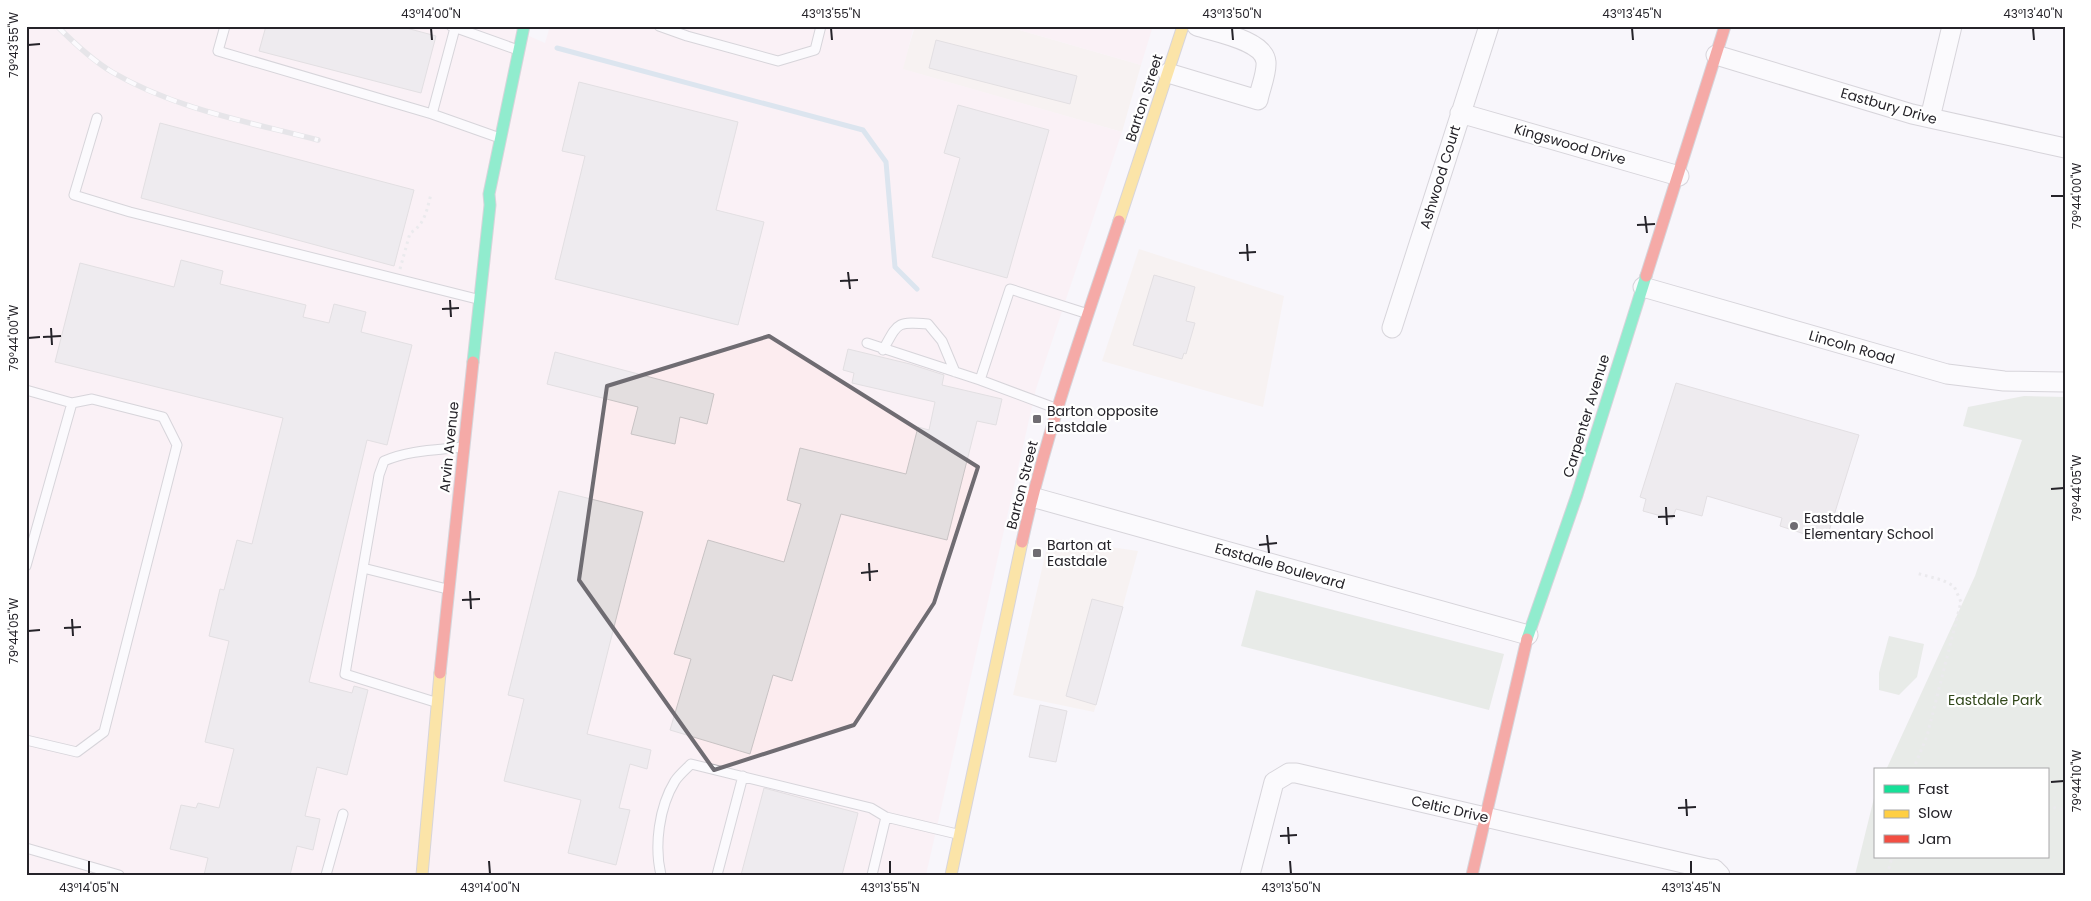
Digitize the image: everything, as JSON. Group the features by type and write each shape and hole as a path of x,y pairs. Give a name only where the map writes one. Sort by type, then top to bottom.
{"street":[{"name":"Arvin Avenue","path":"422,875 437,702 490,205 489,194 524,26"},
{"name":"Barton Street","path":"951,875 1032,497 1057,409 1183,26"},
{"path":"1168,73 1258,100 1266,63 1264,53 1253,44 1197,26"},
{"name":"Ashwood Court","path":"1392,328 1489,26"},
{"name":"Carpenter Avenue","path":"1472,875 1528,635 1577,495 1725,26"},
{"path":"1930,118 1952,26"},
{"name":"Eastbury Drive","path":"1716,55 1930,118 2065,148"},
{"name":"Kingswood Drive","path":"1460,113 1679,176"},
{"name":"Lincoln Road","path":"1643,287 1946,374 2004,381 2065,382"},
{"name":"Eastdale Boulevard","path":"1032,497 1528,635"},
{"name":"Celtic Drive","path":"1250,875 1272,787 1274,782 1289,773 1296,773 1709,870 1714,869 1720,875"}],"lane":[{"path":"225,26 218,51 432,114 500,138"},
{"path":"659,26 687,36 778,61 815,50 821,26"},
{"path":"432,114 453,27 518,50"},
{"path":"97,118 74,195 130,212 479,300"},
{"path":"980,380 1010,289 1088,314"},
{"path":"883,350 895,328 905,321 928,324 942,341 955,372"},
{"path":"867,344 980,380 1057,409"},
{"path":"26,390 72,403 92,399 163,417 178,445 104,732 77,752 26,740"},
{"path":"26,566 72,403"},
{"path":"437,702 345,674 379,475 384,461 396,456 416,452 464,447"},
{"path":"363,568 449,590"},
{"path":"661,875 657,861 662,816 676,780 691,764 871,808 886,817 960,834"},
{"path":"717,875 743,776"},
{"path":"326,875 342,814"},
{"path":"872,875 886,817"},
{"path":"26,848 119,875"}],"path":[{"path":"400,270 410,233 418,228 422,222 431,194"},
{"path":"1914,768 1927,736 1961,602 1954,586 1942,580 1916,573"},
{"path":"2048,806 2065,810"},
{"path":"1887,875 1892,858"}],"highlighted area":[{"path":"769,336 978,467 934,603 854,725 714,770 579,580 607,386"}],"shaded area":[{"path":"26,26 506,26 545,43 550,26 914,26 903,69 1122,132 1036,389 926,875 26,875"},
{"path":"915,26 1006,26 1141,65 1122,132 902,69"},
{"path":"1006,26 1153,26 1141,65"},
{"path":"1139,249 1284,296 1263,407 1102,361"},
{"path":"1049,538 1138,551 1094,712 1013,695"}],"green space":[{"name":"Eastdale Park","path":"2024,396 2065,397 2065,875 1855,875 1874,798 1874,858 2048,858 2048,768 1887,768 1975,576 2022,440 1963,426 1968,407"},
{"path":"1256,590 1504,654 1489,710 1241,646"},
{"path":"1889,636 1924,644 1917,677 1899,695 1879,690 1879,673"}],"building":[{"path":"266,26 399,26 436,36 421,93 259,51"},
{"path":"936,40 1077,76 1070,104 929,68"},
{"path":"579,82 738,122 716,210 764,222 738,325 555,279 585,156 562,151"},
{"path":"958,105 1049,130 1007,278 932,257 960,158 944,153"},
{"path":"160,123 414,190 394,266 141,198"},
{"path":"181,260 223,271 220,284 306,305 303,317 329,323 334,304 366,312 361,332 412,345 387,445 367,440 309,682 352,693 354,686 368,690 347,775 317,767 305,816 320,819 313,850 297,846 290,875 204,875 208,858 170,849 181,805 196,808 198,803 219,808 234,749 205,742 229,641 209,636 220,589 224,590 237,540 252,544 283,418 55,362 80,263 174,287"},
{"path":"1154,275 1195,287 1186,321 1195,323 1186,354 1184,353 1182,359 1133,345"},
{"path":"848,349 910,364 944,375 942,385 1002,399 996,425 977,421 947,540 841,514 792,681 773,675 750,754 670,730 691,659 674,654 708,540 784,562 801,504 787,500 800,448 906,474 918,427 929,430 935,402 852,383 854,373 843,370"},
{"path":"555,352 714,394 707,424 680,417 675,444 631,434 638,407 547,384"},
{"path":"1676,383 1859,435 1826,541 1780,526 1782,518 1707,496 1702,516 1676,509 1672,519 1643,511 1646,499 1640,497"},
{"path":"559,491 643,512 587,734 651,750 647,769 630,764 619,808 630,810 616,865 568,853 581,800 504,781 524,699 508,695"},
{"path":"1092,599 1123,607 1096,705 1066,696"},
{"path":"1040,705 1067,711 1056,762 1029,757"},
{"path":"764,788 858,813 842,875 741,875"}],"waterway":[{"path":"557,48 863,130 886,162 895,267 917,289"}],"railway":[{"path":"57,26 97,62 136,85 161,96 213,113 318,140"}],"traffic: fast":[{"path":"473,362 490,205 489,194 524,26"},
{"path":"1527,639 1577,495 1646,276"}],"traffic: slow":[{"path":"1119,221 1183,26"},
{"path":"951,875 1022,542"},
{"path":"422,875 440,673"}],"traffic: jam":[{"path":"1646,276 1725,26"},
{"path":"1022,542 1054,420 1119,221"},
{"path":"440,673 473,362"},
{"path":"1472,875 1527,639"}],"place":[{"name":"Barton opposite Eastdale","path":"1037,419"},
{"name":"Eastdale Elementary School","path":"1794,526"},
{"name":"Barton at Eastdale","path":"1037,553"}]}
